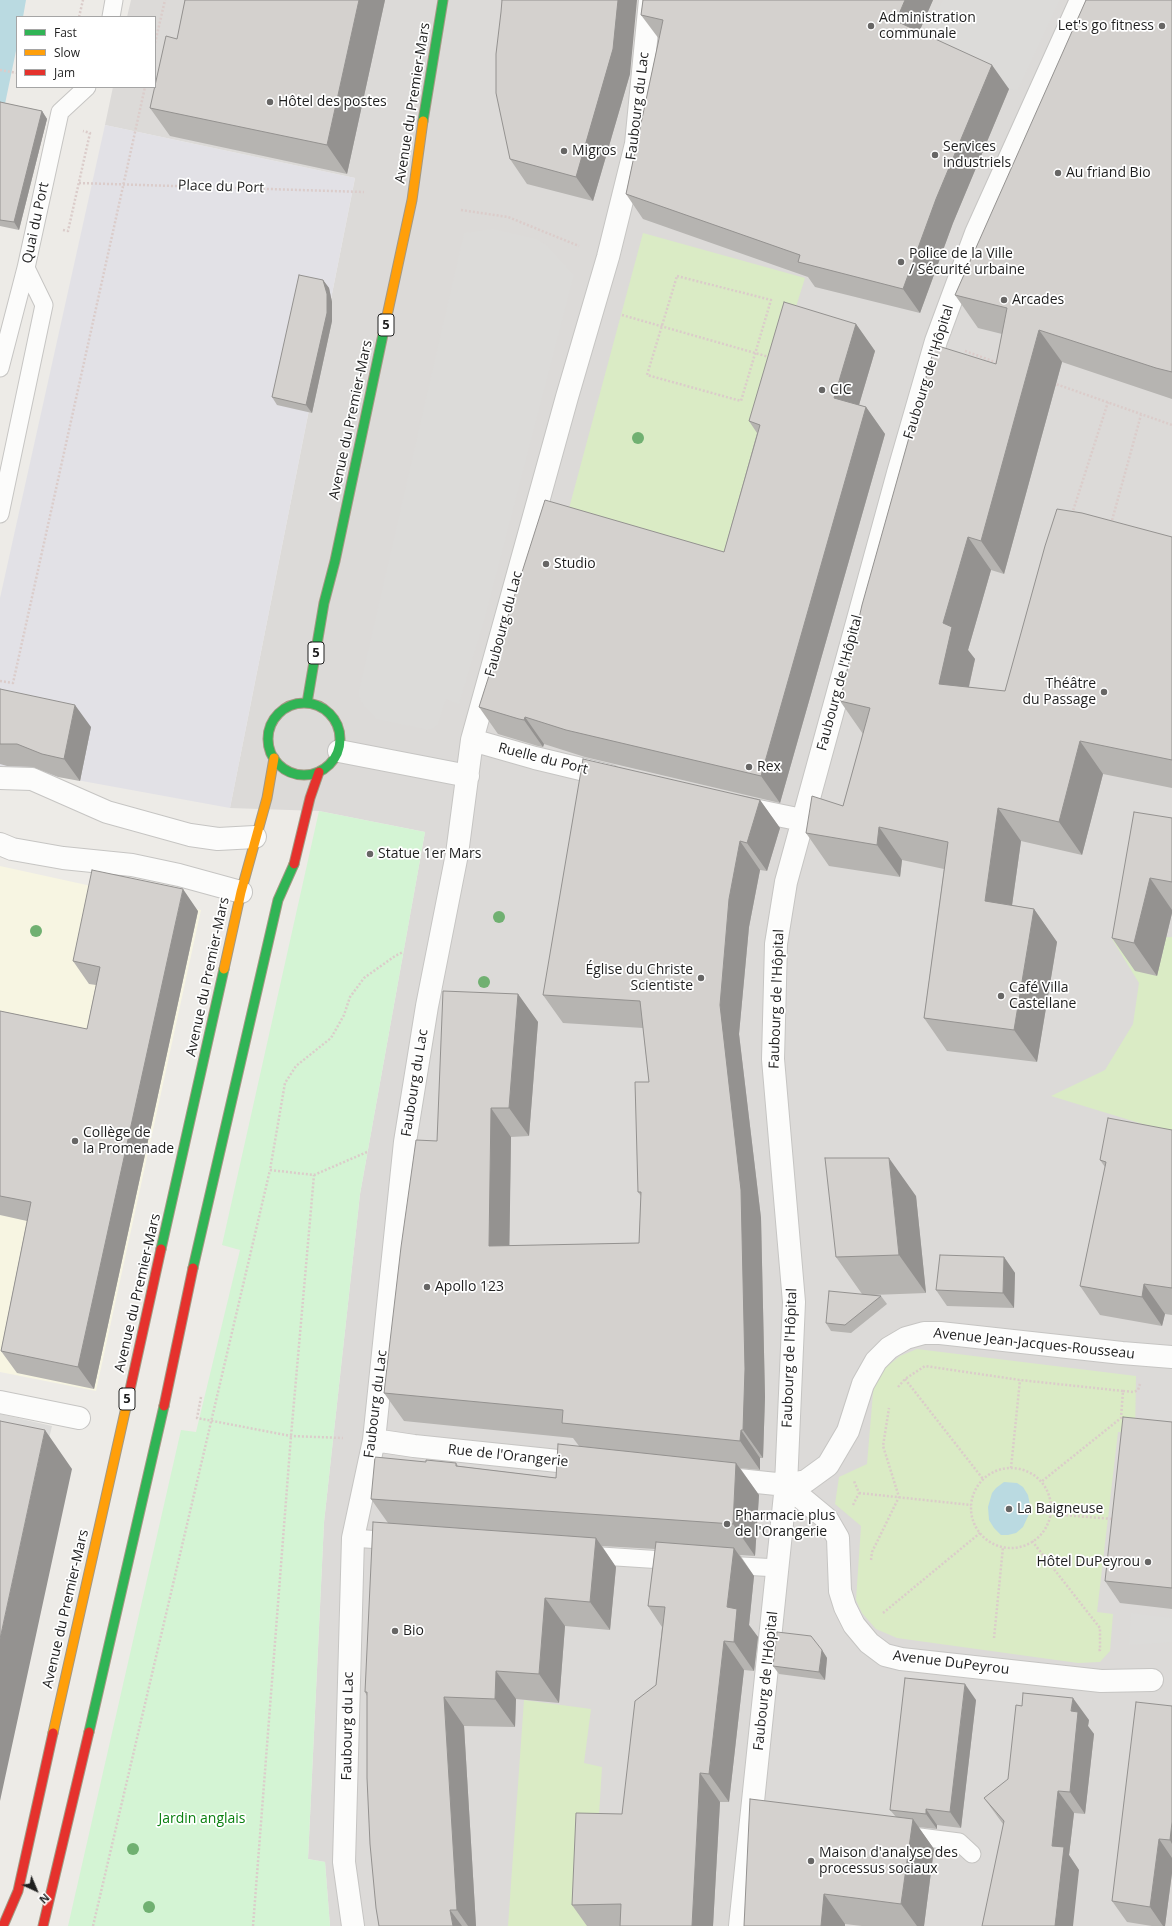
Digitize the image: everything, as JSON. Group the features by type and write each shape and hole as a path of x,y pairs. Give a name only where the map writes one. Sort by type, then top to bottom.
{"main road":[{"name":"Avenue du Premier-Mars","path":"307,703 324,603 335,561 412,200 429,78 444,0"},
{"path":"298,703 318,705 328,711 335,719 340,729 339,751 334,760 319,772 309,775 288,772 280,766 270,749 268,739 273,720 280,712 298,703"},
{"name":"Avenue du Premier-Mars","path":"3,1926 18,1891 241,892 267,798 274,758"},
{"path":"43,1926 154,1453 197,1247 274,915 278,900 293,870 310,798 319,772"}],"street":[{"name":"Faubourg du Lac","path":"353,1926 344,1862 353,1538 374,1440 406,1142 427,1006 457,854 472,740 567,397 608,257 636,144 650,0"},
{"name":"Faubourg de l'Hôpital","path":"740,1926 760,1818 778,1568 786,1485 794,1302 773,1059 776,951 786,882 898,473 936,341 976,233 1081,0"},
{"name":"Ruelle du Port","path":"472,740 535,758 632,782"},
{"path":"339,751 468,776"},
{"path":"0,778 32,779 107,812 190,835 218,839 255,837"},
{"path":"722,803 802,820"},
{"path":"0,844 12,850 132,865 179,875 241,892"},
{"name":"Avenue Jean-Jacques-Rousseau","path":"786,1485 806,1481 828,1465 848,1431 863,1384 876,1361 889,1348 906,1338 924,1334 940,1333 1122,1354 1172,1357"},
{"path":"0,1402 79,1418"},
{"name":"Rue de l'Orangerie","path":"374,1440 414,1446 604,1466"},
{"path":"699,1476 786,1485"},
{"name":"Avenue DuPeyrou","path":"786,1485 827,1519 838,1538 840,1591 845,1607 854,1625 869,1643 885,1655 901,1659 1100,1681 1152,1680"}],"lane":[{"path":"111,16 114,0"},
{"name":"Quai du Port","path":"0,368 26,268 60,112 86,88"},
{"path":"0,514 44,305 26,268"},
{"path":"353,1538 408,1542"},
{"path":"573,1554 778,1568"},
{"path":"890,1834 959,1842 972,1854"}],"path":[{"path":"79,16 83,0"},
{"path":"156,39 165,0"},
{"path":"0,70 16,73"},
{"path":"0,681 13,683 145,88"},
{"path":"68,231 90,133"},
{"name":"Place du Port","path":"79,183 364,192"},
{"path":"461,210 508,217 608,257"},
{"path":"677,276 771,300 741,401 647,375 660,327 677,276"},
{"path":"620,315 770,357"},
{"path":"936,341 1000,364"},
{"path":"1050,382 1172,425"},
{"path":"1071,516 1108,402"},
{"path":"1109,530 1141,415"},
{"path":"93,1926 210,1420 270,1170 286,1083 296,1066 331,1038 344,1015 350,997 364,978 403,952"},
{"path":"270,1170 314,1175 367,1152"},
{"path":"253,1926 291,1436 314,1175"},
{"path":"896,1390 905,1379 925,1366 1020,1380 1134,1392"},
{"path":"905,1379 983,1479"},
{"path":"1011,1468 1020,1380"},
{"path":"1042,1482 1120,1418 1123,1391"},
{"path":"201,1397 197,1418 291,1436 374,1440"},
{"path":"871,1566 872,1552 899,1497 883,1446 890,1402"},
{"path":"838,1538 859,1493 840,1445"},
{"path":"1011,1468 1023,1470 1042,1482 1050,1503 1050,1514 1047,1525 1041,1534 1032,1541 1023,1546 1003,1547 994,1544 980,1533 974,1525 971,1505 977,1486 983,1479 1001,1469 1011,1468"},
{"path":"859,1493 971,1505"},
{"path":"1050,1514 1114,1519"},
{"path":"879,1616 980,1533"},
{"path":"1032,1541 1100,1628 1100,1650 1092,1649"},
{"path":"994,1638 1003,1547"},
{"path":"987,1637 1002,1639"}],"shaded area":[{"path":"131,0 1172,0 1172,1926 330,1926 325,1862 308,1859 324,1522 360,1194 425,832 319,811 230,808 355,178 105,125 113,88 156,88 156,16 127,16"},
{"name":"Administration communale","path":"943,0 1060,0 1018,90 1009,89 919,49"},
{"path":"105,125 355,178 230,808 0,766 0,598"},
{"path":"493,229 537,239 548,246 574,275 485,618 459,704 446,699 438,725 429,730 376,719 364,706 359,697 359,690 464,233"},
{"name":"Collège de la Promenade","path":"0,866 201,910 96,1391 0,1372"},
{"path":"0,1414 52,1426 46,1451 0,1441"},
{"path":"1131,1613 1172,1618 1172,1642 1129,1645"}],"green space":[{"path":"643,233 805,278 794,313 781,310 758,401 780,408 743,579 564,527"},
{"name":"Jardin anglais","path":"319,811 425,832 360,1194 324,1522 308,1859 325,1862 330,1926 68,1926 181,1430 196,1432 240,1250 222,1245"},
{"path":"1172,937 1172,1133 1051,1096 1105,1070 1133,1024 1139,983 1112,939"},
{"path":"917,1349 1136,1376 1135,1434 1118,1432 1097,1612 1113,1614 1110,1651 1100,1662 1078,1663 897,1638 876,1629 862,1613 856,1600 861,1526 835,1504 839,1477 867,1464 874,1381 885,1368 900,1356"},
{"path":"524,1700 591,1709 584,1763 602,1767 592,1926 508,1926"}],"water":[{"path":"0,0 26,0 23,16 16,16 16,51 0,128"},
{"path":"1004,1482 1017,1483 1023,1487 1028,1495 1030,1505 1030,1512 1023,1527 1016,1533 1008,1535 1001,1535 994,1528 989,1520 988,1507 992,1493"}],"building":[{"name":"Hôtel des postes","path":"185,0 359,0 327,145 150,108 154,88 156,88 156,81 166,36 177,39"},
{"path":"502,0 618,0 613,49 576,177 510,159 496,93 496,54"},
{"path":"643,0 905,0 896,21 992,65 936,199 903,289 798,262 800,255 626,194 663,20 641,15"},
{"path":"1086,0 1172,0 1172,372 1039,330 981,541 968,537 943,623 952,627 939,684 1005,691 1045,546 1057,509 1082,513 1172,537 1172,760 1080,741 1059,822 998,808 985,901 1034,909 1014,1030 924,1018 948,842 879,827 877,845 806,833 812,796 843,806 870,708 840,701 862,605 935,345 996,364 1007,308 955,295"},
{"path":"0,102 42,111 14,222 0,220"},
{"path":"299,275 323,280 327,294 327,313 306,405 272,397"},
{"path":"784,302 856,324 834,398 866,407 761,776 566,730 525,717 524,720 519,719 479,707 545,500 724,552 760,425 749,421"},
{"path":"0,689 75,705 64,759 42,754 17,744 0,744"},
{"path":"583,759 760,800 747,843 740,841 729,899 720,1005 741,1190 745,1369 743,1430 741,1430 740,1441 562,1423 563,1410 384,1393 401,1247 416,1140 437,1141 443,991 518,994 509,1108 491,1108 489,1246 639,1243 641,1192 638,1192 635,1082 649,1082 640,1001 543,995"},
{"path":"1134,812 1172,818 1172,882 1150,878 1134,943 1112,938"},
{"name":"Collège de la Promenade","path":"92,870 183,889 78,1367 1,1351 31,1202 0,1196 0,1011 87,1029 100,967 73,961"},
{"path":"1108,1118 1172,1130 1172,1288 1144,1284 1142,1297 1080,1286 1106,1162 1100,1160"},
{"path":"825,1158 889,1158 899,1255 836,1257"},
{"path":"940,1255 1004,1257 1003,1293 936,1290"},
{"path":"829,1291 881,1296 845,1325 826,1323"},
{"name":"Hôtel DuPeyrou","path":"1123,1417 1172,1422 1172,1588 1105,1581"},
{"path":"0,1421 45,1430 0,1639"},
{"path":"558,1444 736,1463 733,1524 371,1499 375,1457 426,1462 426,1460 456,1463 456,1466 556,1478"},
{"path":"373,1522 596,1538 590,1602 545,1598 539,1674 496,1671 495,1699 444,1697 457,1910 450,1910 453,1926 379,1926 370,1844 367,1778 367,1692 365,1692"},
{"path":"656,1542 734,1548 727,1607 737,1609 734,1642 724,1641 709,1774 700,1773 692,1926 620,1926 621,1904 572,1905 576,1813 622,1814 635,1701 656,1685 665,1607 648,1606"},
{"path":"777,1632 811,1636 822,1650 819,1672 773,1666"},
{"path":"905,1678 965,1684 950,1812 926,1809 926,1814 890,1810"},
{"path":"1023,1693 1073,1698 1071,1711 1078,1712 1070,1792 1058,1791 1052,1846 1064,1847 1055,1926 982,1926 1004,1821 984,1798 1008,1779 1016,1705 1022,1706"},
{"path":"1136,1702 1172,1706 1172,1822 1170,1840 1159,1839 1150,1907 1112,1901"},
{"path":"750,1799 913,1819 901,1904 824,1894 821,1926 744,1926"}],"traffic: fast":[{"path":"423,121 443,0"},
{"path":"307,703 324,603 335,561 385,325"},
{"path":"304,703 324,709 334,719 340,739 334,759 324,769 304,775 284,769 274,759 268,739 274,719 284,709 304,703"},
{"path":"193,1268 278,900 294,864"},
{"path":"161,1249 224,969"},
{"path":"89,1732 164,1406"}],"traffic: slow":[{"path":"385,325 412,200 423,121"},
{"path":"224,969 241,892 267,798 274,758"},
{"path":"53,1733 129,1394"}],"traffic: jam":[{"path":"294,864 310,798 319,772"},
{"path":"129,1394 161,1249"},
{"path":"164,1406 193,1268"},
{"path":"43,1926 89,1732"},
{"path":"3,1926 18,1891 53,1733"}],"place":[{"name":"Administration communale","path":"871,26"},
{"name":"Let's go fitness","path":"1162,26"},
{"name":"Hôtel des postes","path":"270,102"},
{"name":"Migros","path":"564,151"},
{"name":"Services industriels","path":"935,155"},
{"name":"Au friand Bio","path":"1058,173"},
{"name":"Police de la Ville / Sécurité urbaine","path":"901,262"},
{"name":"Arcades","path":"1004,300"},
{"name":"CIC","path":"822,390"},
{"name":"Studio","path":"546,564"},
{"name":"Théâtre du Passage","path":"1104,692"},
{"name":"Rex","path":"749,767"},
{"name":"Statue 1er Mars","path":"370,854"},
{"name":"Église du Christe Scientiste","path":"701,978"},
{"name":"Café Villa Castellane","path":"1001,996"},
{"name":"Collège de la Promenade","path":"75,1141"},
{"name":"Apollo 123","path":"427,1287"},
{"name":"La Baigneuse","path":"1009,1509"},
{"name":"Pharmacie plus de l'Orangerie","path":"727,1524"},
{"name":"Hôtel DuPeyrou","path":"1148,1562"},
{"name":"Bio","path":"395,1631"},
{"name":"Maison d'analyse des processus sociaux","path":"811,1861"}]}
